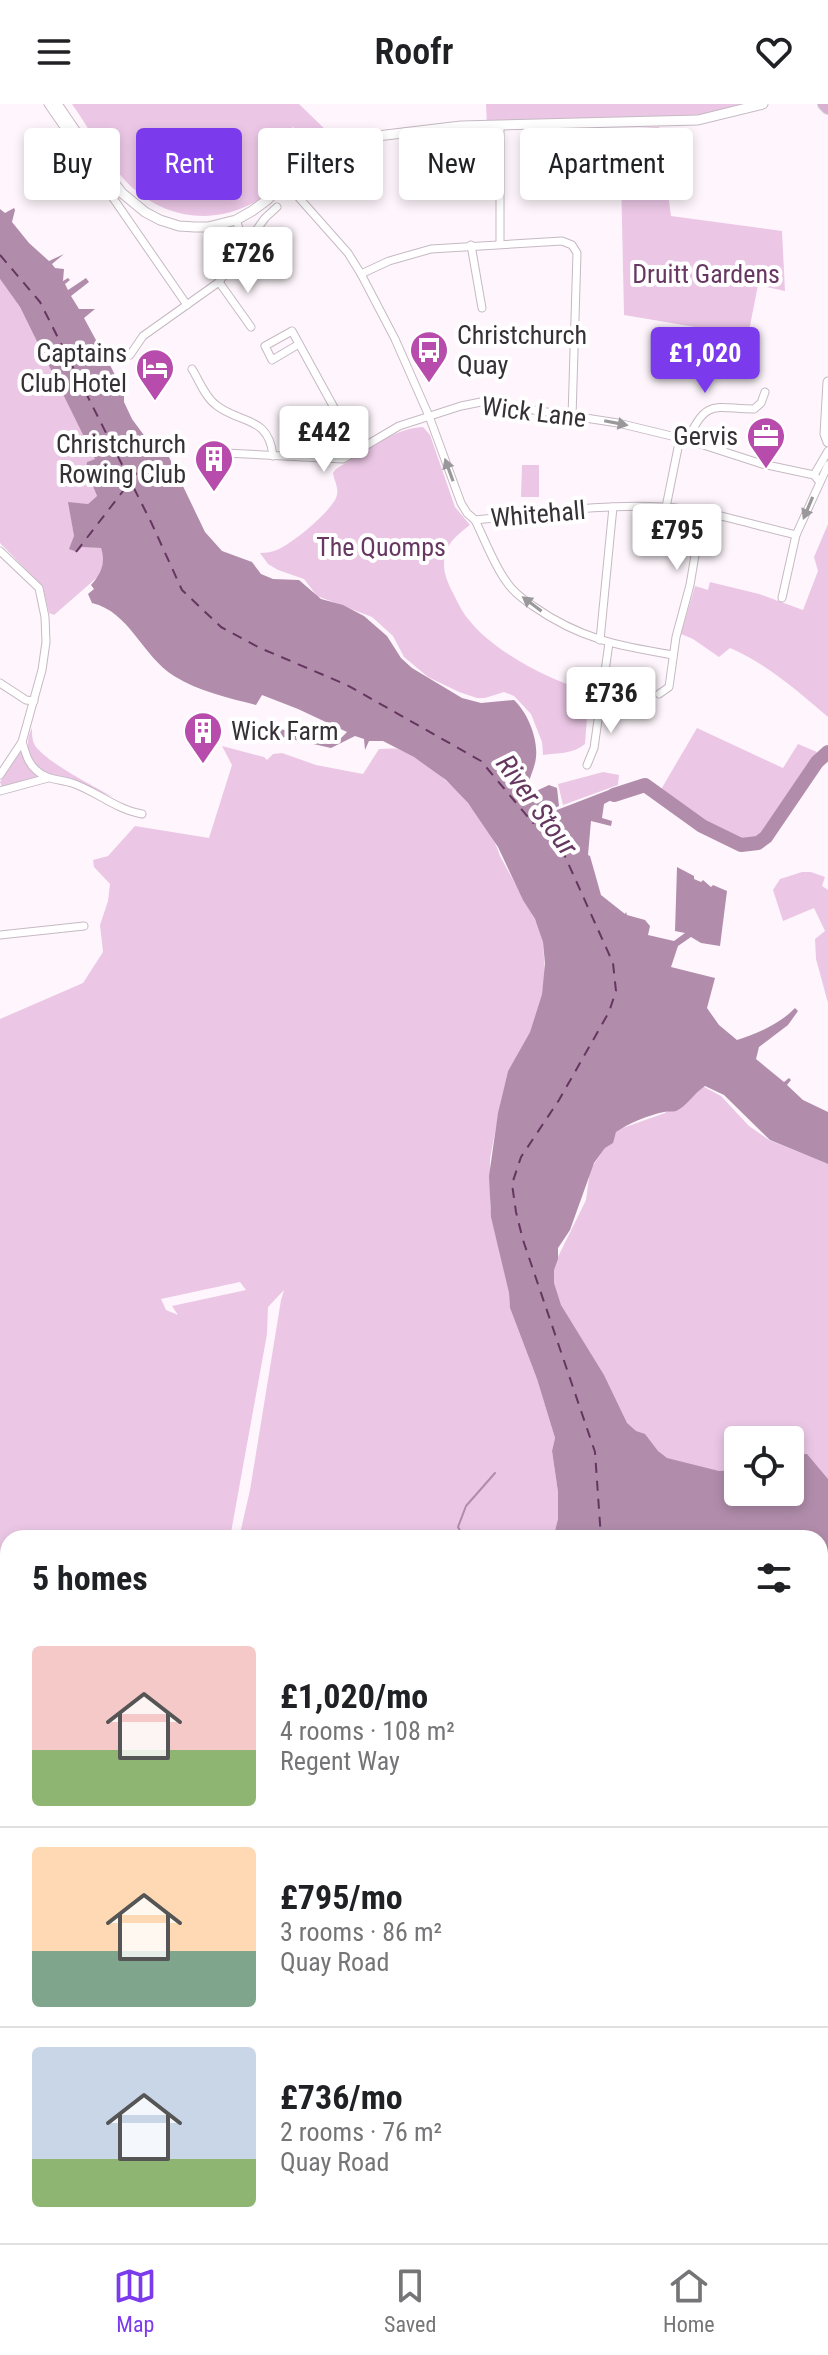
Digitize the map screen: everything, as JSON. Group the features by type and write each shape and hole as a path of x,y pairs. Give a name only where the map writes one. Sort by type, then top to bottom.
{"street":[{"path":"48,104 187,305"},
{"path":"57,104 105,174 122,193 160,220 179,226 208,227 236,220 267,200"},
{"path":"383,136 461,126 698,120 763,104"},
{"path":"500,126 500,243"},
{"name":"Whitehall","path":"301,200 348,253 361,274 395,339 429,416 461,503 475,520 613,507 666,507 796,535"},
{"path":"130,355 143,336 219,282 265,218 277,207"},
{"path":"236,220 242,248"},
{"path":"361,274 389,261 431,249 562,241 572,245 577,253 572,417"},
{"path":"471,245 482,308"},
{"path":"219,282 251,327"},
{"path":"299,344 272,360 265,346 292,331 343,424 361,448"},
{"path":"192,369 211,401 219,408 258,425 267,435 273,456"},
{"path":"828,382 825,434 828,442"},
{"path":"666,507 684,439 699,419 718,406 754,409 761,403 765,392"},
{"name":"Wick Lane","path":"204,452 343,459 399,426 481,402 618,423 817,478"},
{"path":"782,598 796,535 828,451"},
{"path":"817,478 828,465"},
{"path":"587,765 594,748 613,507"},
{"path":"659,694 669,687 702,513"},
{"path":"475,520 506,581 525,600 556,622 585,636 673,655"},
{"path":"0,551 36,583 42,597 46,650 22,742 0,775"},
{"path":"0,683 26,700 34,701"},
{"path":"22,742 31,764 48,778"},
{"path":"0,791 48,778 72,783 129,812 142,814"},
{"path":"0,935 84,926"}],"green space":[{"path":"72,104 299,104 324,128 258,128 258,200 240,209 208,216 177,213 150,200 242,200 242,128 136,128 136,190 120,174 120,128 88,128"},
{"path":"486,104 763,104 698,120 487,127"},
{"name":"Druitt Gardens","path":"622,200 669,200 671,216 782,231 785,291 758,285 748,336 624,315"},
{"path":"0,279 20,307 96,459 87,462 83,479 92,484 97,496 88,504 69,503 74,536 82,546 101,548 104,557 101,574 54,615 49,613 43,587 0,543"},
{"name":"The Quomps","path":"423,427 430,435 455,507 470,525 452,541 444,559 450,587 460,607 479,632 507,654 541,673 589,691 585,744 576,750 543,755 542,742 531,714 514,696 504,692 477,698 428,677 404,657 393,636 372,617 317,596 304,579 278,570 268,564 260,553 285,545 326,511 337,495 333,473 336,469 389,437 411,428"},
{"path":"522,465 539,465 539,497 521,497"},
{"path":"828,524 828,717 757,662 730,648 719,657 681,634 695,586 708,590 710,582 759,594 803,610 818,571 814,557"},
{"path":"32,728 36,747 43,754 113,797 38,768 28,749"},
{"path":"697,728 783,768 798,744 817,752 766,829 748,842 711,827 656,798"},
{"path":"222,746 267,760 273,754 282,753 316,765 363,774 379,749 398,749 428,766 473,809 494,841 539,927 545,973 542,994 530,1032 508,1071 490,1159 490,1207 510,1308 555,1438 552,1451 558,1492 555,1530 241,1530 284,1290 268,1307 267,1334 231,1530 0,1530 0,1019 83,983 103,952 100,925 110,884 94,867 93,860 108,856 135,826 209,838 232,765","holes":["240,1282 246,1290 172,1306 178,1315 166,1310 161,1299"]},
{"path":"21,751 39,777 2,787 0,782"},
{"path":"603,772 619,775 618,785 563,805 558,784"},
{"path":"802,872 825,877 822,886 828,890 828,1003 816,959 815,939 825,931 814,908 783,921 773,890 780,879"},
{"path":"695,1082 721,1096 749,1126 769,1140 828,1164 828,1482 804,1454 804,1426 724,1426 724,1473 672,1466 632,1432 579,1343 555,1295 552,1269 586,1200 590,1170 617,1130 665,1113"}],"water":[{"name":"River Stour","path":"14,208 12,222 49,261 64,254 52,264 55,268 64,269 63,281 70,280 65,284 68,290 86,278 89,282 71,296 79,309 95,309 84,318 103,353 108,351 110,355 106,357 124,393 124,402 132,419 160,457 169,457 205,532 222,551 252,562 261,574 273,579 299,580 321,599 343,605 364,616 387,636 401,658 412,668 462,698 481,703 514,700 528,719 534,734 535,761 528,789 534,792 549,785 557,788 559,806 549,813 614,788 624,788 615,793 631,788 632,792 604,804 602,818 612,821 611,826 591,821 588,855 601,895 625,914 645,920 650,926 648,935 674,941 685,933 675,931 677,867 694,876 694,879 727,891 720,946 701,943 691,937 678,946 671,967 715,978 707,1008 719,1025 737,1040 783,1019 795,1008 798,1011 788,1025 759,1047 756,1059 784,1082 789,1078 791,1080 787,1085 803,1100 828,1112 828,1164 770,1140 724,1095 705,1086 676,1111 646,1117 616,1132 613,1143 594,1163 570,1230 558,1248 554,1283 561,1305 604,1375 627,1423 645,1434 658,1451 667,1458 724,1471 724,1506 804,1506 804,1454 807,1454 828,1479 828,1530 555,1530 558,1492 552,1451 555,1438 510,1308 491,1217 489,1176 508,1071 530,1032 542,994 545,964 543,942 535,919 498,847 468,803 446,780 414,757 383,741 369,741 365,750 364,739 355,736 331,748 239,727 245,720 332,742 347,732 262,695 256,705 214,694 183,681 163,667 116,615 92,603 88,594 94,589 91,585 102,568 101,548 82,547 77,552 69,549 74,536 68,502 88,504 97,496 92,484 83,480 87,462 95,459 20,307 0,279 0,209 5,213"}],"waterway":[{"path":"614,795 645,785 702,826 741,845 758,843 766,837 817,762 828,752"},
{"path":"460,1530 466,1506 495,1473"}],"ferry route":[{"path":"0,255 40,302 182,590 221,627 260,648 347,685 481,761 533,823 546,814 613,963 616,991 609,1012 559,1100 521,1157 512,1184 523,1240 595,1452 600,1530"},
{"path":"76,552 147,460"}],"place":[{"name":"Christchurch Quay","path":"429,384"},
{"name":"Captains Club Hotel","path":"155,402"},
{"name":"Gervis","path":"766,470"},
{"name":"Christchurch Rowing Club","path":"214,493"},
{"name":"Wick Farm","path":"203,765"}]}
